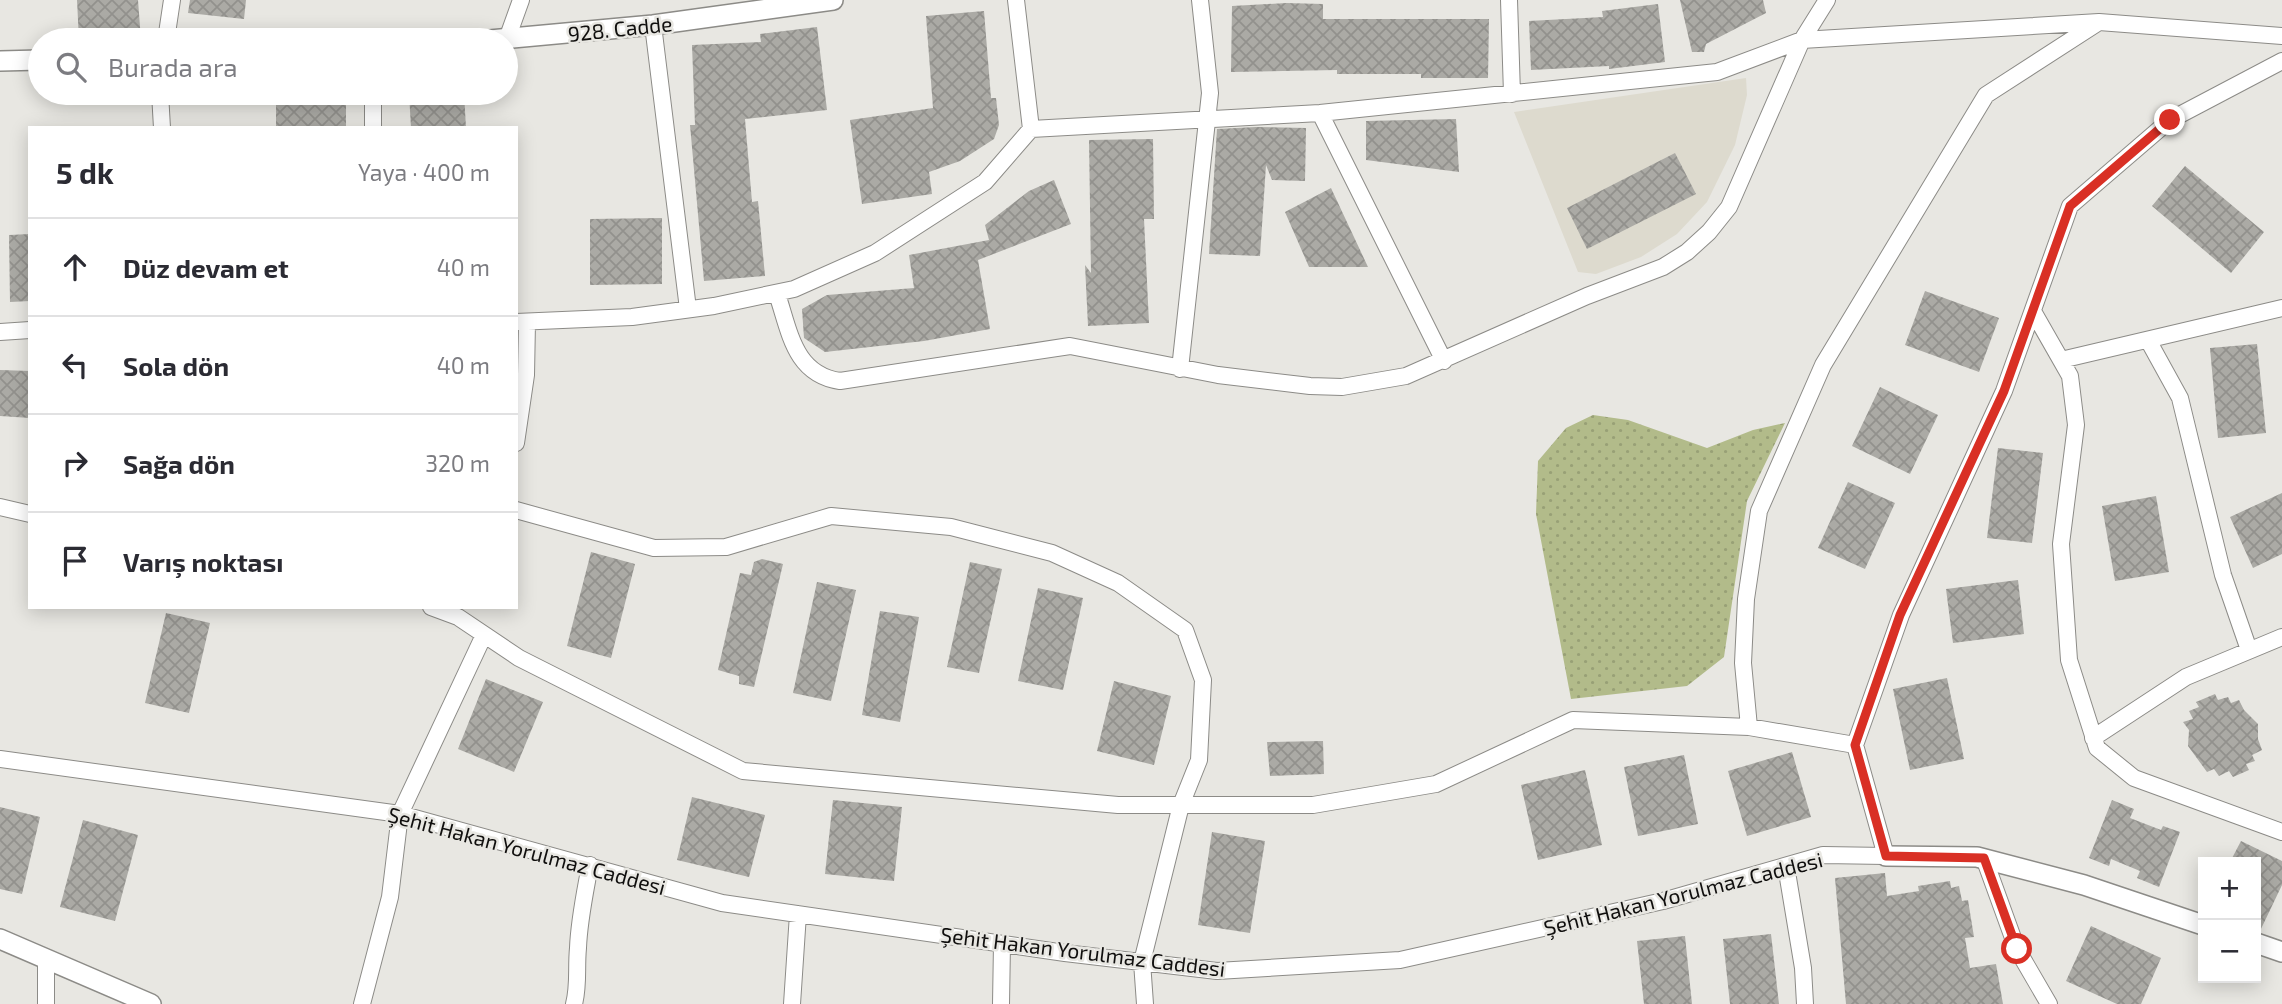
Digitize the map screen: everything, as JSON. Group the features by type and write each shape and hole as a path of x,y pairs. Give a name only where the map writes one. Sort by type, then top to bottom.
{"street":[{"path":"168,28 172,0"},
{"path":"505,28 521,0"},
{"name":"928. Cadde","path":"518,38 653,25 833,0"},
{"path":"1016,0 1031,130"},
{"path":"1180,369 1210,73 1200,0"},
{"path":"1509,0 1512,93"},
{"path":"777,294 801,361 824,379 839,381 1070,346 1180,369 1342,387 1406,376 1587,296 1664,267 1702,239 1729,207 1802,40 1827,0"},
{"path":"1749,727 1742,663 1746,599 1759,511 1823,365 1986,95 2099,22"},
{"path":"518,431 526,385 522,322 632,317 777,294 875,253 985,182 1031,130 1320,113 1717,72 1802,40 2099,22 2282,36"},
{"path":"653,25 688,309"},
{"path":"0,61 28,60"},
{"path":"1886,856 1855,745 1900,615 2004,391 2070,206 2170,120 2282,61"},
{"path":"161,105 162,126"},
{"path":"373,105 373,126"},
{"path":"1320,113 1444,361"},
{"path":"2061,360 2282,308"},
{"path":"2034,313 2070,376 2076,425 2061,544 2069,660 2097,748 2134,778 2282,832"},
{"path":"0,332 28,330"},
{"path":"2148,340 2180,398 2223,575 2249,650"},
{"path":"0,508 28,514"},
{"path":"518,511 654,548 726,547 831,516 951,527 1052,554 1118,583 1185,630 1203,680 1199,760 1181,805 1142,962 1144,1004"},
{"path":"436,609 458,617 519,658 743,771 1118,805 1313,805 1436,784 1573,720 1749,727 1855,745"},
{"path":"362,1004 390,897 400,814 484,635"},
{"path":"2094,738 2186,677 2282,637"},
{"name":"Şehit Hakan Yorulmaz Caddesi","path":"0,759 400,814 722,903 1002,944 1217,971 1401,960 1663,901 1823,855 1984,858 2084,885 2198,923"},
{"path":"1984,858 2017,949 2049,1004"},
{"path":"574,1004 579,984 577,951 581,912 590,865"},
{"path":"1786,866 1804,968 1805,1004"},
{"path":"792,1004 798,914"},
{"path":"0,939 151,1004"},
{"path":"1001,1004 1002,944"},
{"path":"2261,945 2282,952"},
{"path":"46,959 46,1004"}],"shaded area":[{"path":"1746,78 1747,95 1735,145 1707,202 1677,234 1641,257 1596,274 1578,272 1514,112"}],"green space":[{"path":"1593,415 1628,420 1707,448 1753,430 1785,423 1747,501 1724,657 1687,686 1571,699 1536,514 1538,461 1566,428"}],"building":[{"path":"77,0 138,0 140,28 78,28"},
{"path":"190,0 246,0 244,19 188,13"},
{"path":"1680,0 1763,0 1766,13 1706,44 1704,52 1692,52"},
{"path":"1323,4 1323,19 1489,19 1488,78 1421,78 1421,74 1337,74 1337,70 1231,72 1232,6"},
{"path":"1658,4 1665,62 1609,69 1609,66 1531,70 1529,21 1603,17 1602,11"},
{"path":"984,11 991,98 996,98 999,125 994,139 960,161 929,172 932,194 862,204 850,120 933,108 926,16"},
{"path":"817,27 827,110 745,119 752,202 758,201 765,276 704,281 690,125 695,125 692,45 761,42 760,34"},
{"path":"276,105 346,105 346,126 276,126"},
{"path":"410,105 465,105 466,126 411,126"},
{"path":"1456,119 1459,172 1366,160 1366,121"},
{"path":"1306,128 1305,181 1272,180 1266,165 1260,256 1209,254 1217,129"},
{"path":"1153,139 1154,219 1144,219 1149,323 1088,326 1085,265 1091,273 1089,140"},
{"path":"1675,153 1696,194 1587,249 1567,208"},
{"path":"2185,166 2264,232 2231,273 2152,206"},
{"path":"1054,180 1071,224 978,260 990,329 924,341 825,352 804,338 802,309 827,295 914,288 909,255 989,240 985,225 1029,191"},
{"path":"1331,188 1368,267 1309,267 1285,212"},
{"path":"662,218 662,284 590,285 590,219"},
{"path":"28,234 28,301 10,302 9,235"},
{"path":"1925,291 1999,318 1979,372 1905,345"},
{"path":"2257,344 2266,433 2218,438 2210,348"},
{"path":"0,370 28,371 28,418 0,416"},
{"path":"1880,387 1938,415 1910,474 1852,446"},
{"path":"1998,448 2043,453 2032,543 1987,538"},
{"path":"1848,482 1895,503 1865,569 1818,548"},
{"path":"2282,493 2282,554 2253,568 2230,517"},
{"path":"2156,496 2169,572 2115,581 2102,506"},
{"path":"591,552 635,564 611,658 567,646"},
{"path":"762,559 783,564 754,687 739,684 739,676 718,670 740,573 751,575 754,562"},
{"path":"970,562 1002,569 979,673 947,667"},
{"path":"2018,580 2024,634 1953,643 1946,589"},
{"path":"817,582 856,590 831,701 793,693"},
{"path":"1038,588 1083,598 1063,690 1018,681"},
{"path":"880,611 919,617 900,722 862,715"},
{"path":"166,613 210,623 189,713 145,703"},
{"path":"1947,678 1964,759 1910,770 1893,689"},
{"path":"486,679 543,702 514,772 458,749"},
{"path":"1114,681 1171,696 1154,765 1097,751"},
{"path":"2215,694 2218,700 2228,697 2231,703 2239,700 2244,710 2258,724 2258,739 2262,750 2252,755 2255,761 2246,764 2249,770 2233,777 2229,771 2219,776 2214,769 2207,772 2188,746 2189,730 2183,722 2193,719 2189,711 2199,707 2196,702"},
{"path":"1323,741 1324,774 1270,776 1267,742"},
{"path":"1792,752 1811,817 1747,836 1728,771"},
{"path":"1684,755 1698,824 1638,836 1624,767"},
{"path":"1585,770 1602,845 1538,860 1521,785"},
{"path":"692,797 765,815 749,877 677,860"},
{"path":"833,800 902,807 894,881 825,874"},
{"path":"2112,800 2134,809 2130,818 2161,830 2163,826 2180,832 2159,887 2137,878 2140,871 2111,859 2109,866 2089,858"},
{"path":"0,807 40,817 22,894 0,889"},
{"path":"83,820 138,835 115,921 60,907"},
{"path":"1212,832 1265,841 1250,933 1198,925"},
{"path":"2241,841 2282,861 2282,885 2261,929 2261,857 2233,857"},
{"path":"1885,873 1887,896 1919,891 1918,886 1950,881 1951,888 1959,886 1962,901 1968,900 1974,937 1965,938 1970,968 1996,964 2003,1004 1846,1004 1835,878"},
{"path":"2091,926 2161,958 2141,1004 2117,1004 2066,981"},
{"path":"1771,934 1779,1004 1730,1004 1723,939"},
{"path":"1685,936 1692,1004 1644,1004 1637,941"}],"route":[{"path":"2017,949 1984,858 1886,856 1855,745 1900,615 2004,391 2070,206 2170,120"}]}
